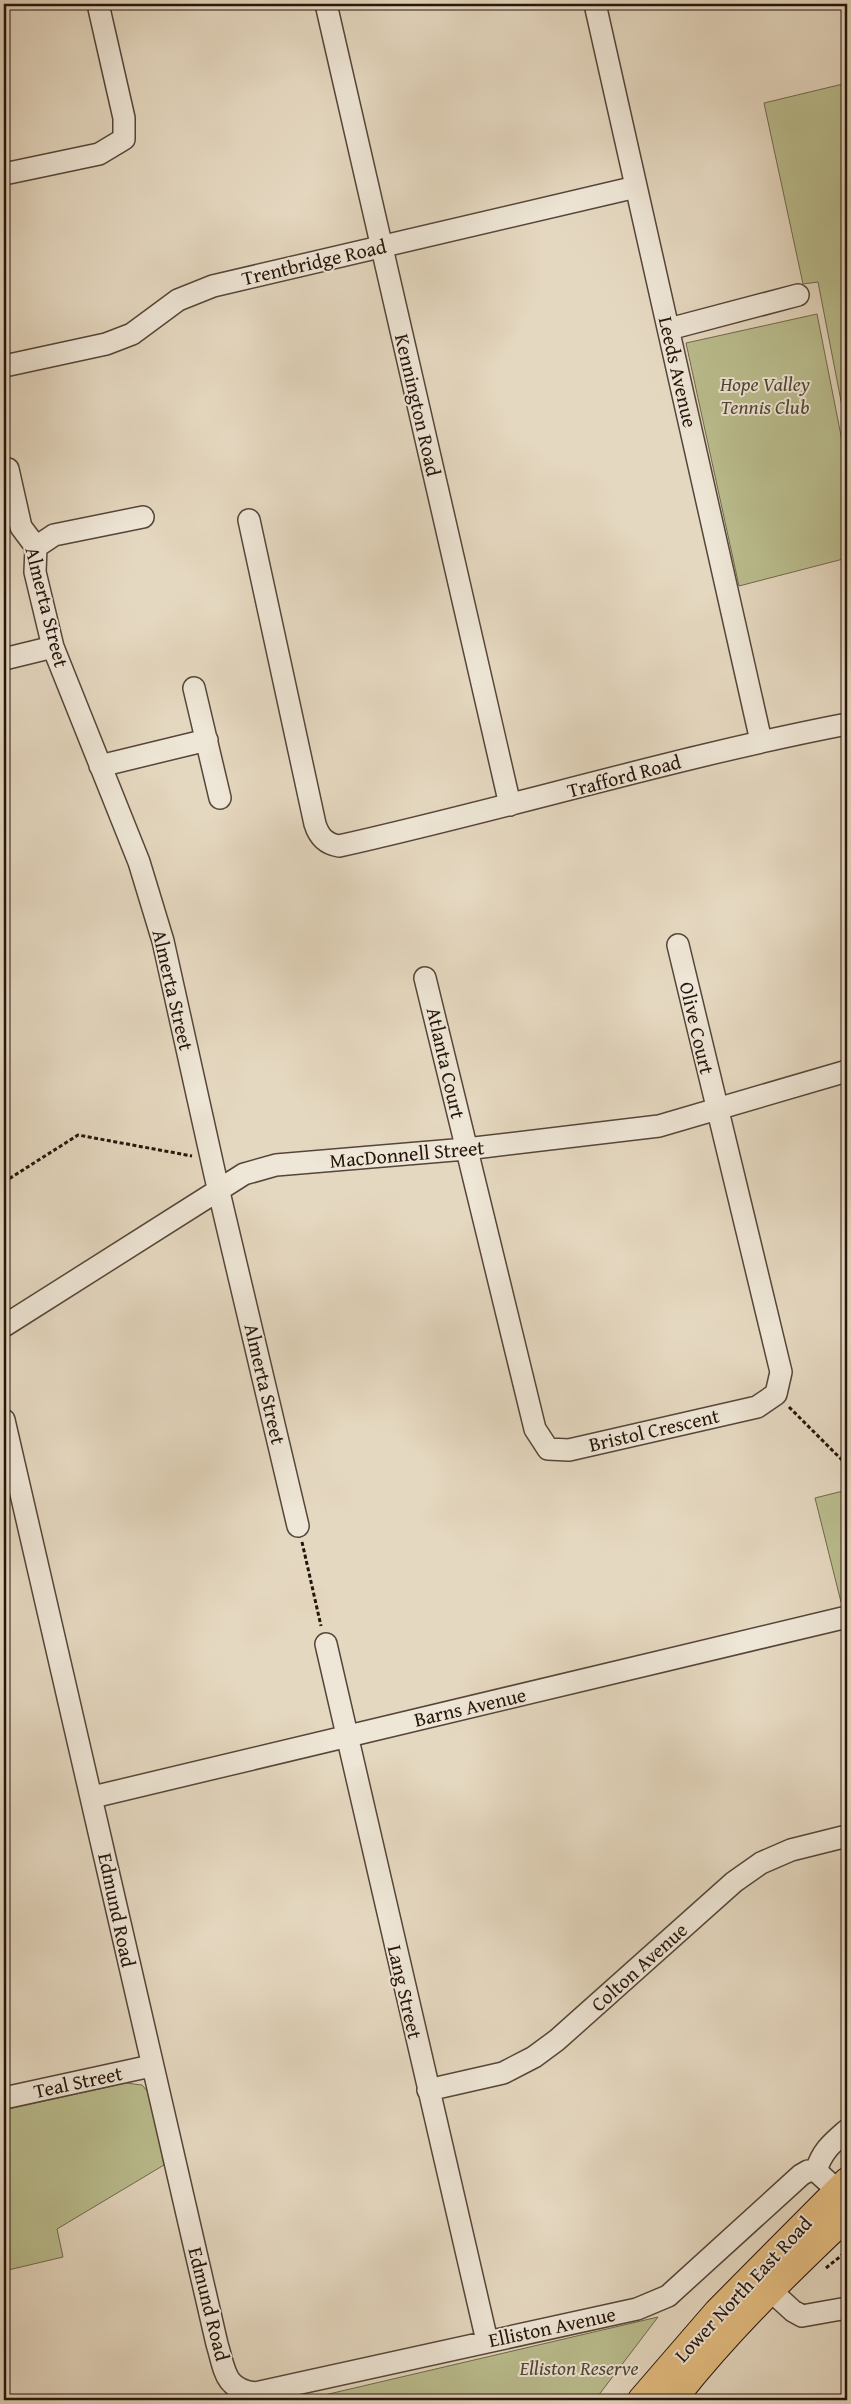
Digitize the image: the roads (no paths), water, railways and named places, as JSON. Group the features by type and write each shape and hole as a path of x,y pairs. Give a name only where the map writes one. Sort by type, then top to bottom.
{"main road":[{"name":"Lower North East Road","path":"672,2400 762,2283 844,2190"},
{"name":"Lower North East Road","path":"642,2400 718,2312 762,2283 847,2215"}],"street":[{"path":"4,174 99,154 124,139 124,118 98,4"},
{"name":"Kennington Road","path":"326,4 510,805"},
{"name":"Leeds Avenue","path":"595,4 761,741"},
{"name":"Trentbridge Road","path":"4,365 106,344 132,334 178,300 214,286 636,187"},
{"path":"669,329 798,295"},
{"name":"Almerta Street","path":"8,469 22,527 36,547 35,572 52,647 139,862 163,941 219,1192 298,1526"},
{"path":"36,547 54,535 143,517"},
{"name":"Trafford Road","path":"249,520 319,835 329,844 339,846 401,833 761,741 847,724"},
{"path":"4,659 52,647"},
{"path":"194,688 220,798"},
{"path":"100,766 207,740"},
{"name":"Olive Court","path":"678,945 717,1111"},
{"name":"Atlanta Court","path":"425,978 466,1149"},
{"name":"MacDonnell Street","path":"4,1326 219,1192 244,1174 276,1165 466,1149 659,1126 717,1111 847,1071"},
{"name":"Bristol Crescent","path":"466,1149 535,1429 548,1449 569,1450 756,1407 776,1394 781,1372 717,1111"},
{"name":"Edmund Road","path":"4,1420 93,1798 151,2066 217,2344 230,2383 242,2392"},
{"name":"Barns Avenue","path":"93,1798 847,1617"},
{"name":"Lang Street","path":"326,1644 487,2341"},
{"name":"Colton Avenue","path":"428,2090 503,2073 534,2057 557,2040 734,1882 761,1863 790,1850 847,1836"},
{"name":"Teal Street","path":"4,2098 151,2066"},
{"path":"844,2190 816,2171 821,2156 827,2147 847,2130"},
{"name":"Elliston Avenue","path":"242,2392 255,2394 636,2309 668,2296 801,2175 808,2171 816,2171"},
{"path":"762,2283 793,2311 802,2316 847,2308"}],"park label":[{"name":"Hope Valley Tennis Club","path":"765,396"},
{"name":"Elliston Reserve","path":"579,2368"}]}
